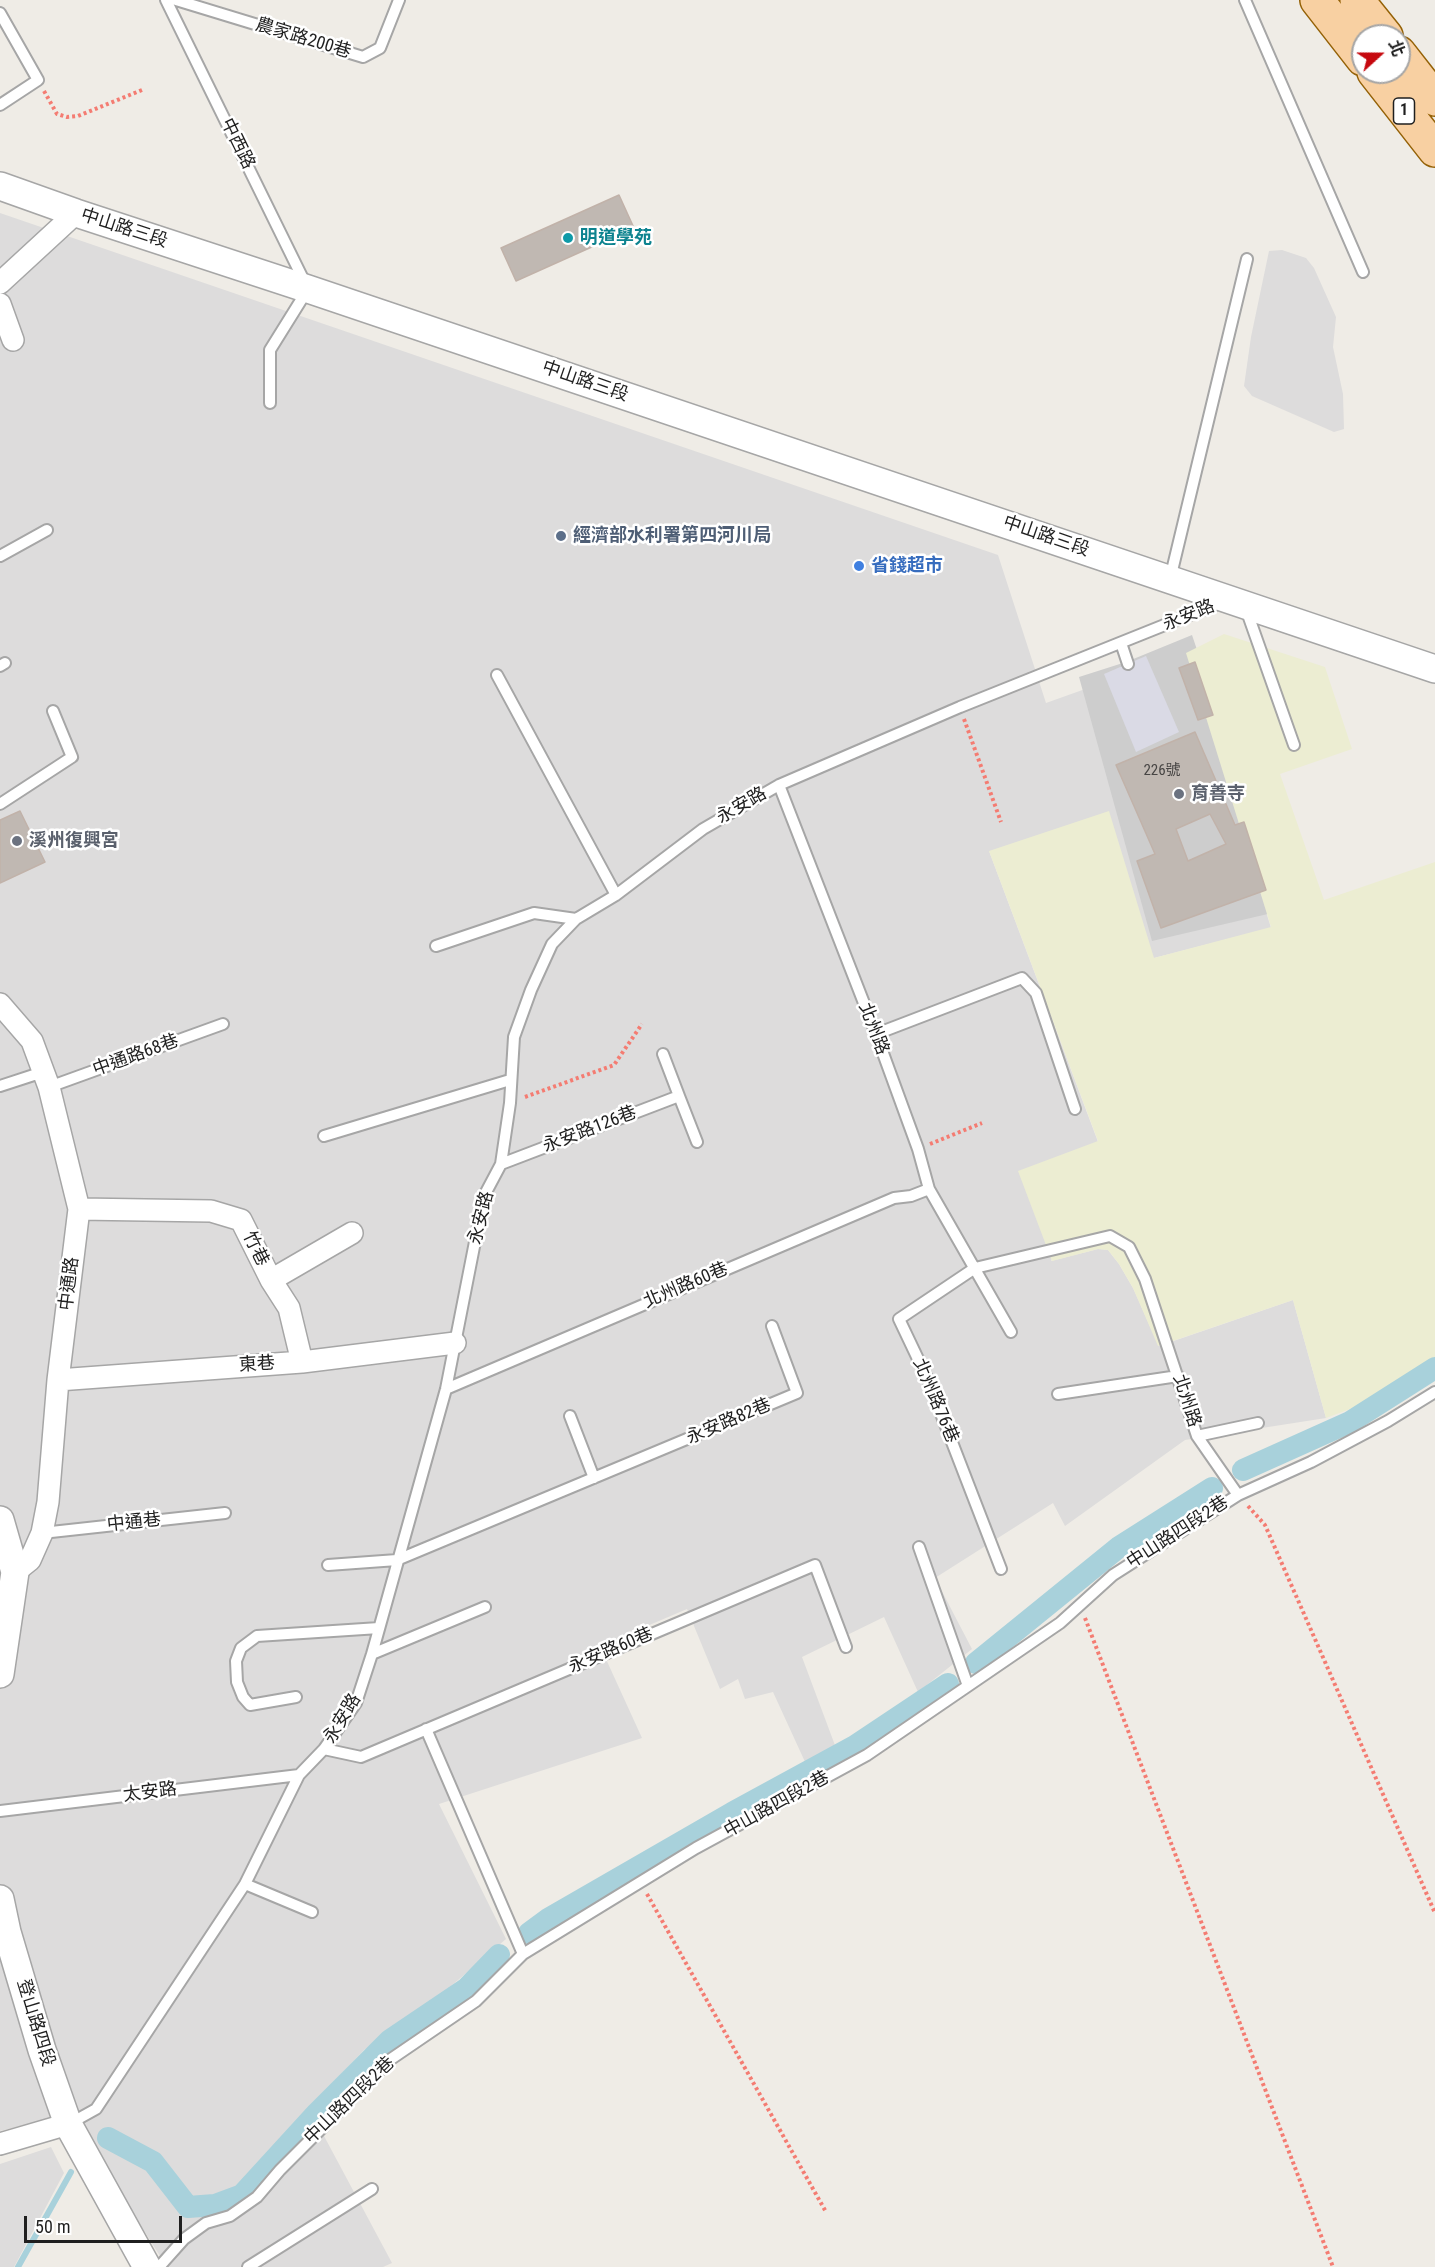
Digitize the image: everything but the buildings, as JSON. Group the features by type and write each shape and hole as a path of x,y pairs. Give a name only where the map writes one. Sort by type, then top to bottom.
{"main road":[{"path":"1317,0 1351,43"},
{"path":"1357,0 1376,24"},
{"name":"1","path":"1411,68 1435,99"},
{"name":"1","path":"1383,84 1435,150"}],"street":[{"name":"中山路三段","path":"0,186 1435,669"},
{"path":"0,283 76,213"},
{"path":"0,304 13,340"},
{"name":"中通路","path":"0,1004 33,1041 46,1079 79,1209 58,1380 48,1502 42,1533 30,1560 7,1572"},
{"name":"竹巷","path":"79,1209 211,1211 241,1220 271,1280 289,1308 302,1362"},
{"path":"271,1280 352,1233"},
{"name":"東巷","path":"58,1380 302,1362 455,1343"},
{"path":"0,1520 7,1572 0,1674"},
{"name":"登山路四段","path":"0,1899 7,1932 42,2050 78,2143 147,2267"},
{"path":"0,2144 78,2143"}],"lane":[{"name":"中西路","path":"166,0 308,289"},
{"name":"農家路200巷","path":"176,0 363,57 380,48 399,0"},
{"path":"1245,0 1363,272"},
{"path":"0,13 38,80 0,105"},
{"path":"1170,579 1247,259"},
{"path":"270,403 270,350 308,289"},
{"path":"0,556 46,530"},
{"path":"1237,601 1294,744"},
{"name":"永安路","path":"78,2143 96,2109 245,1884 300,1775 324,1749 356,1703 372,1654 446,1389 484,1196 501,1164 510,1103 514,1037 531,990 552,944 576,919 616,895 703,829 778,785 960,707 1237,601"},
{"path":"1121,644 1128,664"},
{"path":"497,675 616,895"},
{"path":"0,804 72,757 53,711"},
{"name":"北州路","path":"778,785 876,1034 918,1149 929,1189 1011,1332"},
{"path":"436,946 534,913 576,919"},
{"path":"876,1034 1022,978 1035,993 1075,1109"},
{"name":"中通路68巷","path":"0,1086 46,1079 223,1024"},
{"path":"663,1054 697,1142"},
{"path":"324,1136 510,1080"},
{"name":"永安路126巷","path":"501,1164 679,1096"},
{"name":"北州路60巷","path":"446,1389 894,1198 911,1196 929,1189"},
{"name":"北州路","path":"975,1268 1110,1236 1129,1247 1145,1279 1197,1436 1238,1495"},
{"name":"北州路76巷","path":"975,1268 899,1319 928,1380 1001,1569"},
{"name":"永安路82巷","path":"328,1565 397,1560 797,1393 772,1326"},
{"path":"1058,1394 1178,1376"},
{"name":"中山路四段2巷","path":"159,2267 184,2239 206,2223 230,2216 257,2197 280,2170 391,2060 476,2001 523,1954 696,1848 867,1755 1060,1623 1113,1575 1238,1495 1311,1462 1388,1421 1435,1392"},
{"path":"570,1416 594,1478"},
{"path":"1197,1436 1258,1423"},
{"name":"中通巷","path":"42,1533 225,1513"},
{"path":"919,1547 968,1686"},
{"name":"永安路60巷","path":"324,1749 361,1757 815,1565 846,1647"},
{"path":"372,1654 485,1607"},
{"path":"296,1697 250,1705 243,1697 237,1682 236,1661 241,1648 257,1636 379,1628"},
{"path":"426,1729 523,1954"},
{"name":"太安路","path":"0,1811 300,1775"},
{"path":"245,1884 312,1912"},
{"path":"249,2267 372,2189"}],"path":[{"path":"38,80 57,114 67,117 78,116 142,90"},
{"path":"960,707 1001,822"},
{"path":"510,1103 614,1065 642,1024"},
{"path":"918,1149 982,1123"},
{"path":"1238,1495 1265,1525 1435,1913"},
{"path":"1080,1604 1333,2267"},
{"path":"640,1882 826,2212"}],"shaded area":[{"path":"0,213 998,555 1046,703 1186,653 1271,928 1154,958 989,851 1098,1142 1051,1261 1098,1249 1108,1250 1133,1288 1159,1346 1293,1300 1326,1418 1185,1440 1065,1526 1053,1503 935,1578 972,1649 918,1692 884,1617 802,1657 836,1748 806,1764 773,1692 745,1699 738,1679 720,1689 687,1609 600,1646 642,1738 439,1804 506,1939 437,1998 364,2050 309,2108 392,2263 383,2267 167,2267 70,2114 0,2131"},
{"path":"1282,250 1306,258 1314,268 1336,317 1333,347 1343,394 1344,429 1334,432 1252,396 1244,386 1251,337 1269,251"},
{"name":"育善寺","path":"1192,635 1285,910 1152,941 1079,677 1126,662"},
{"path":"1146,656 1179,732 1136,752 1104,674"},
{"path":"51,2147 64,2173 14,2267 0,2267 0,2164"}],"green space":[{"path":"1224,634 1325,667 1352,749 1280,774 1324,900 1435,862 1435,1358 1361,1405 1326,1418 1293,1300 1158,1346 1133,1288 1108,1250 1098,1249 1052,1261 1018,1171 1098,1141 989,851 1109,811 1154,958 1271,927 1186,653"}],"waterway":[{"path":"1243,1470 1350,1422 1435,1368"},
{"path":"976,1663 1119,1547 1212,1488"},
{"path":"529,1933 548,1919 732,1813 855,1746 948,1684"},
{"path":"108,2138 153,2162 188,2207 215,2205 242,2195 317,2113 390,2040 467,1988 499,1955"},
{"path":"18,2267 71,2172"}],"place":[{"name":"明道學苑","path":"568,238"},
{"name":"經濟部水利署第四河川局","path":"561,536"},
{"name":"省錢超市","path":"859,566"},
{"name":"育善寺","path":"1179,794"},
{"name":"溪州復興宮","path":"17,841"}]}
